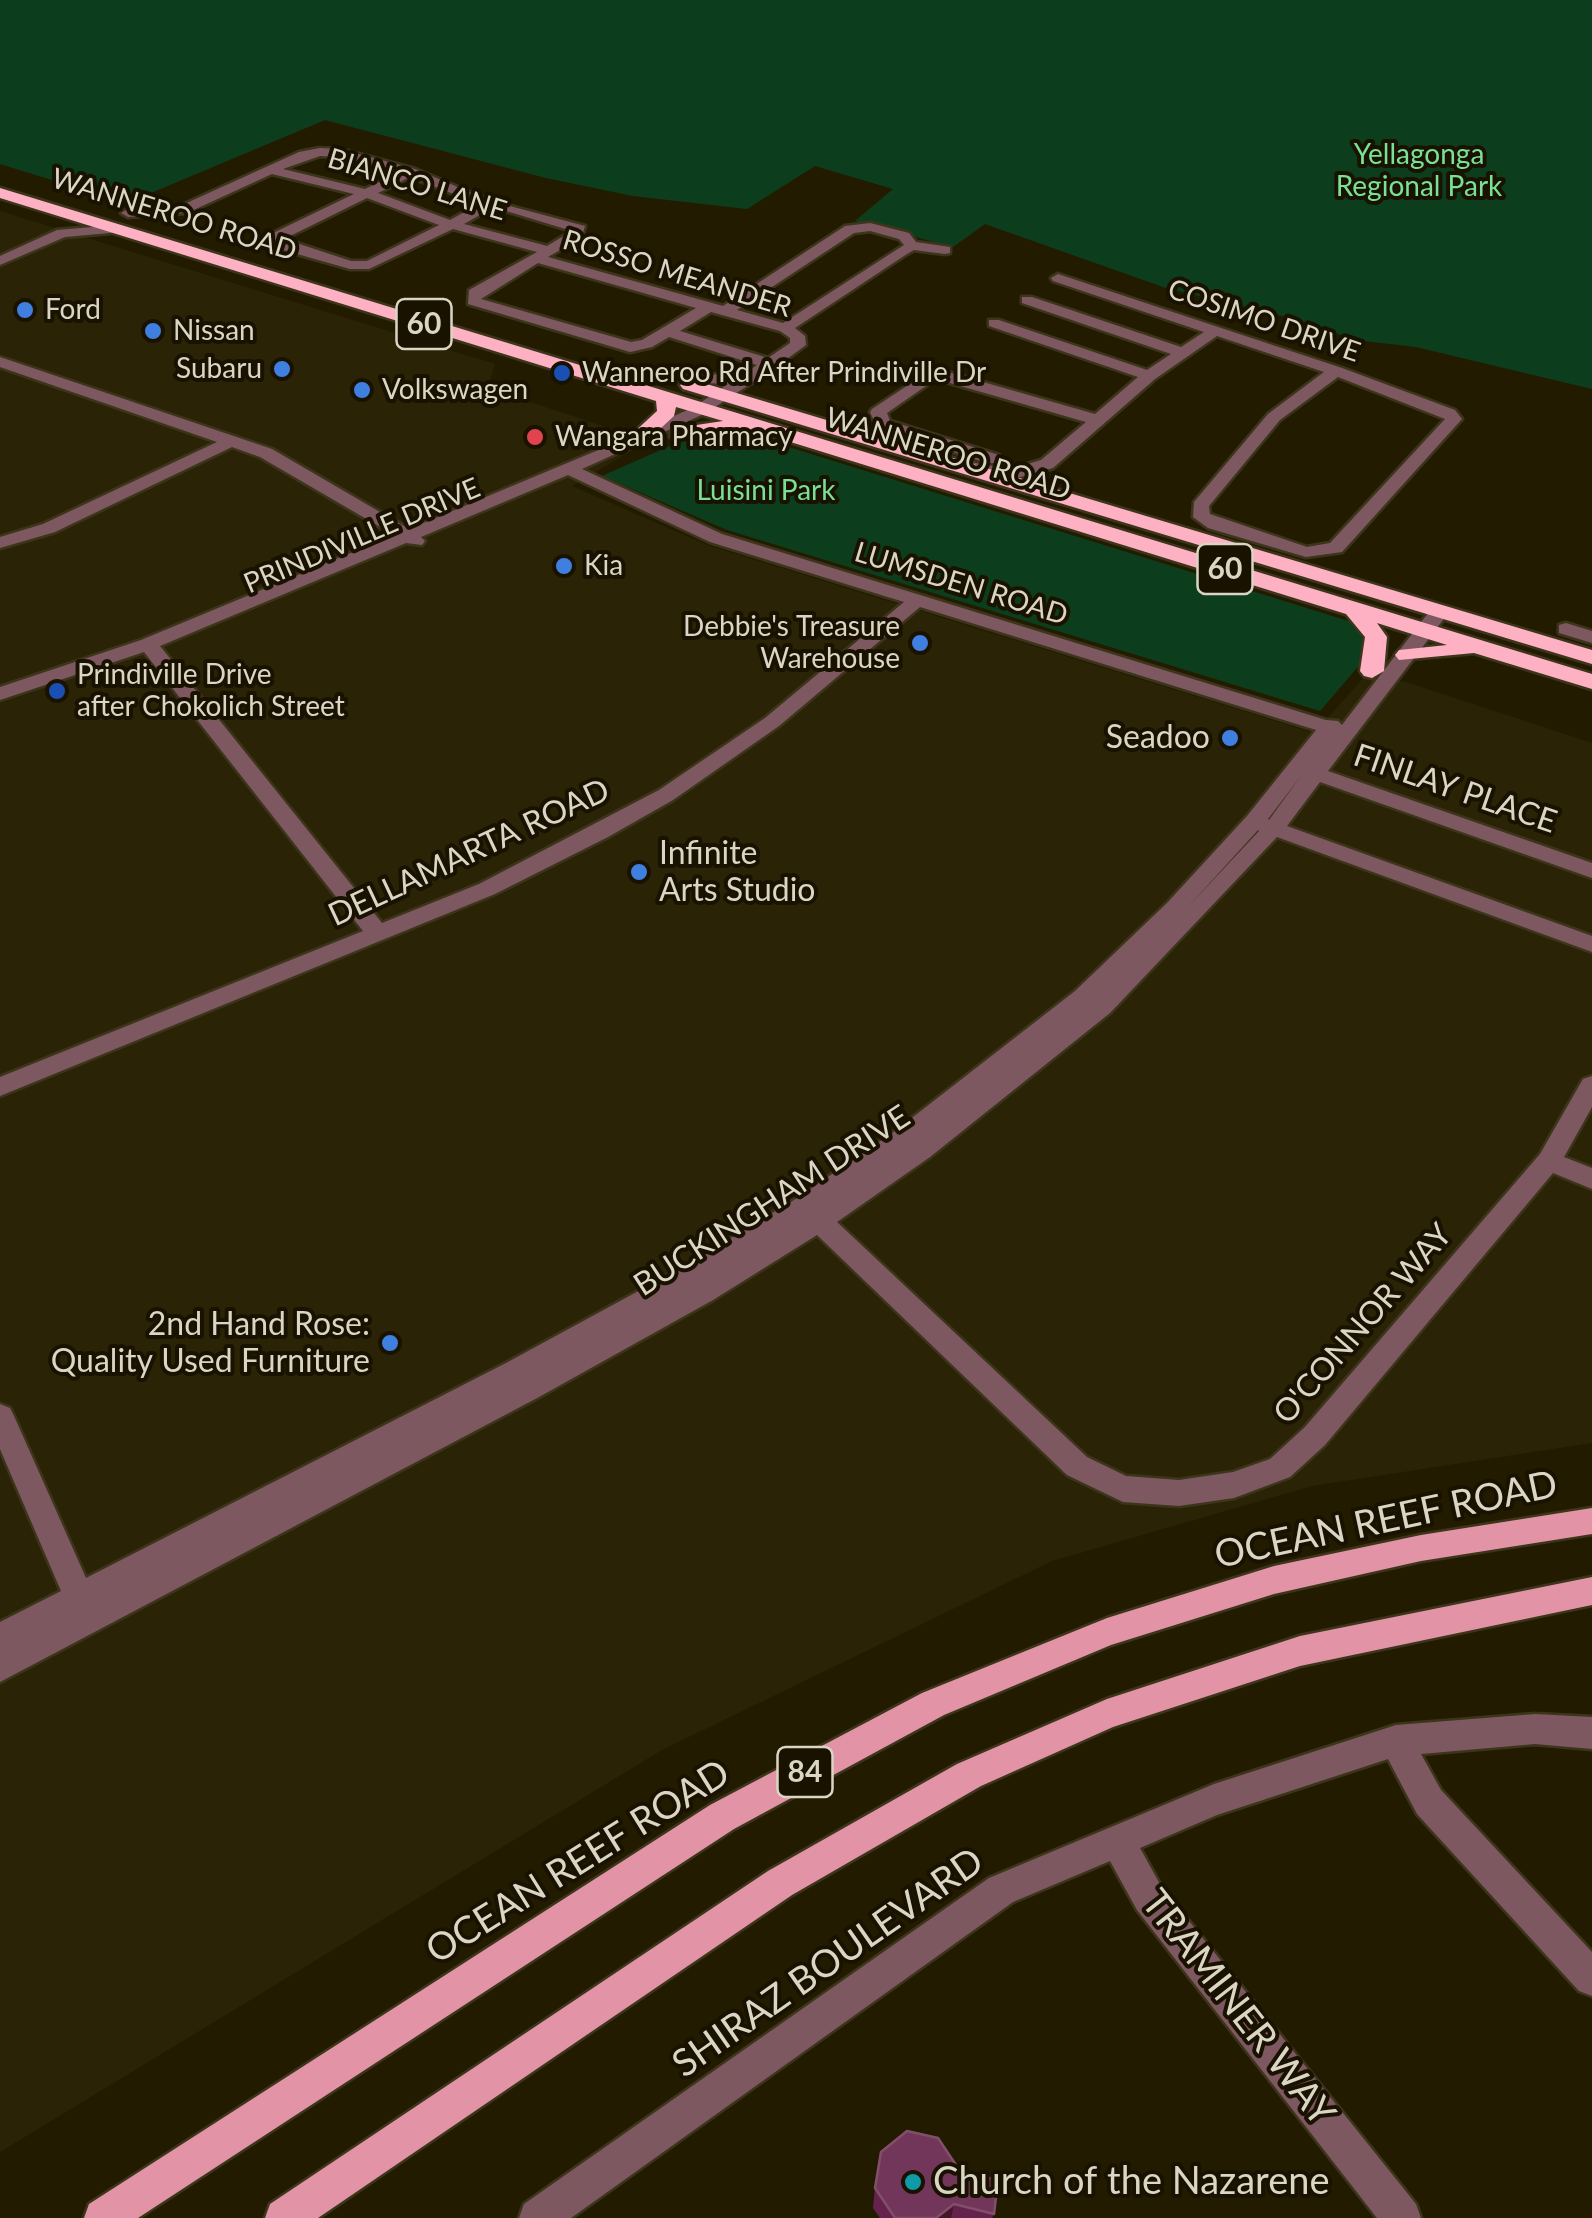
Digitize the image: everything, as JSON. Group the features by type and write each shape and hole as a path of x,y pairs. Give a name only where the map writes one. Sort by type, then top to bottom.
{"highway":[{"name":"WANNEROO ROAD","path":"0,175 128,213 177,218 660,376 771,431 1354,609 1424,619 1592,657"},
{"name":"WANNEROO ROAD","path":"0,193 666,399 718,404 966,467 1424,619 1493,652 1592,682"},
{"path":"639,438 667,412 666,399"},
{"path":"678,432 726,426 771,431"},
{"path":"1354,609 1376,637 1372,671"},
{"path":"1407,655 1450,649 1493,652"}],"main road":[{"name":"OCEAN REEF ROAD","path":"103,2218 722,1817 934,1704 1107,1632 1272,1580 1421,1548 1592,1521"},
{"name":"84","path":"284,2218 780,1883 969,1775 1106,1714 1300,1651 1592,1591"}],"street":[{"path":"177,218 270,170 304,155 327,151 410,172 481,198 487,206 368,265 350,265 277,241 286,232 410,172"},
{"name":"BIANCO LANE","path":"270,170 366,193 543,254"},
{"name":"ROSSO MEANDER","path":"487,206 504,206 580,229 578,234 543,254"},
{"path":"62,233 72,222 68,214"},
{"path":"724,312 850,229 864,226 887,232 906,238 912,246"},
{"path":"0,261 62,233 116,229"},
{"path":"785,328 912,246 944,250"},
{"path":"543,254 474,292 474,301 623,346 647,344 708,307"},
{"name":"ROSSO MEANDER","path":"543,254 785,328 797,336 798,344 718,404"},
{"name":"COSIMO DRIVE","path":"1058,278 1336,371 1453,416 1453,422 1336,548 1306,552 1202,517 1200,506 1274,417 1336,371"},
{"path":"1027,300 1180,352"},
{"path":"994,322 1148,376"},
{"path":"966,467 1011,474 1047,464 1148,376 1215,331"},
{"path":"668,332 770,364"},
{"path":"0,362 266,453 413,539"},
{"path":"0,378 22,367"},
{"path":"993,458 895,430 880,420 878,412 931,374 1098,420"},
{"path":"660,376 730,382 748,379"},
{"name":"PRINDIVILLE DRIVE","path":"0,704 152,647 678,432 718,404"},
{"name":"PRINDIVILLE DRIVE","path":"573,472 718,404"},
{"path":"0,543 49,528 229,442"},
{"path":"1047,464 1041,479 1050,493"},
{"name":"LUMSDEN ROAD","path":"573,472 716,538 1337,730"},
{"name":"DELLAMARTA ROAD","path":"0,1087 487,888 666,795 772,722 920,599"},
{"name":"BUCKINGHAM DRIVE","path":"0,1638 84,1608 529,1389 704,1292 811,1214 936,1139 1102,1007 1194,916 1337,730 1407,655 1424,619"},
{"name":"BUCKINGHAM DRIVE","path":"1337,730 1372,671 1424,619"},
{"path":"1566,629 1592,637"},
{"path":"152,647 378,934"},
{"name":"PRINDIVILLE DRIVE","path":"0,694 152,647"},
{"name":"FINLAY PLACE","path":"1306,771 1592,871"},
{"path":"1264,825 1592,944"},
{"name":"O'CONNOR WAY","path":"811,1214 1077,1466 1124,1490 1179,1493 1234,1485 1280,1468 1315,1436 1549,1161 1592,1085"},
{"path":"1549,1161 1592,1179"},
{"path":"0,1416 84,1608"},
{"name":"BUCKINGHAM DRIVE","path":"0,1666 84,1608"},
{"name":"SHIRAZ BOULEVARD","path":"538,2218 1001,1890 1214,1800 1396,1741 1535,1729 1592,1733"},
{"path":"1396,1741 1429,1802 1592,1978"},
{"name":"TRAMINER WAY","path":"1117,1840 1149,1898 1402,2218"}],"shaded area":[{"path":"0,211 495,364 488,388 648,441 572,486 707,545 1314,733 1366,675 1406,682 1592,743 1592,1443 1312,1486 1052,1561 662,1750 0,2152"}],"green space":[{"name":"Yellagonga Regional Park","path":"0,0 1592,0 1592,389 1416,347 1356,340 1291,318 1166,288 985,224 953,247 855,221 893,189 815,166 747,209 633,196 546,178 325,120 127,203 0,164"},
{"name":"Luisini Park","path":"708,422 1387,633 1320,711 727,530 602,476 690,437"}],"building":[{"name":"Church of the Nazarene","path":"907,2131 938,2138 960,2171 998,2180 994,2214 954,2204 936,2218 895,2218 875,2188 881,2152"}],"place":[{"name":"Ford","path":"25,310"},
{"name":"Nissan","path":"153,331"},
{"name":"Subaru","path":"282,369"},
{"name":"Wanneroo Rd After Prindiville Dr","path":"562,373"},
{"name":"Volkswagen","path":"362,390"},
{"name":"Wangara Pharmacy","path":"535,437"},
{"name":"Kia","path":"564,566"},
{"name":"Debbie's Treasure Warehouse","path":"920,643"},
{"name":"Prindiville Drive after Chokolich Street","path":"57,691"},
{"name":"Seadoo","path":"1230,738"},
{"name":"Infinite Arts Studio","path":"639,872"},
{"name":"2nd Hand Rose: Quality Used Furniture","path":"390,1343"},
{"name":"Church of the Nazarene","path":"913,2182"}]}
